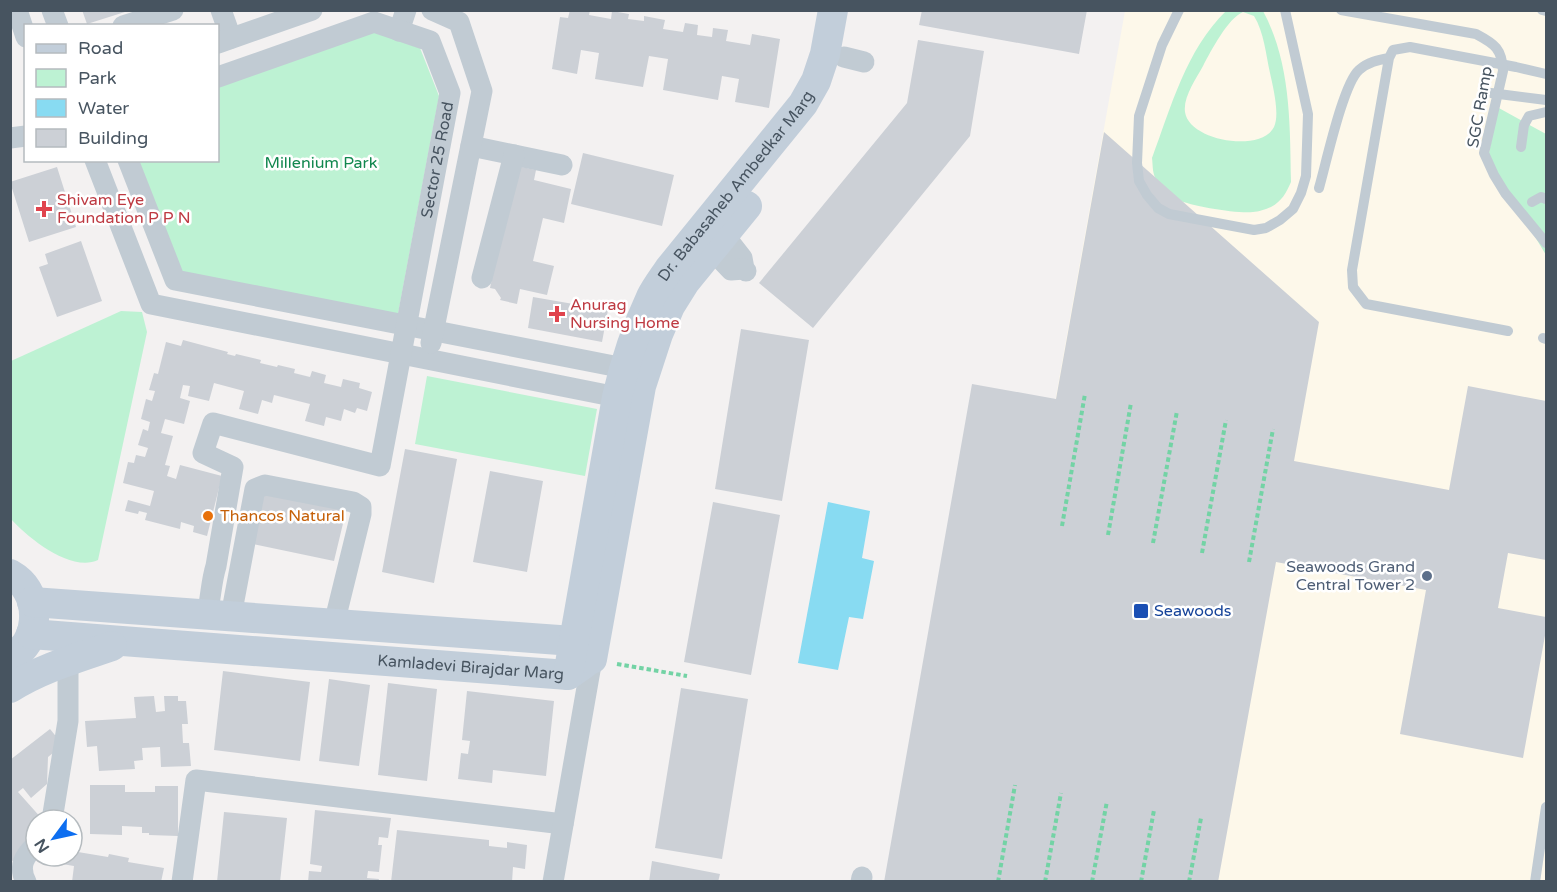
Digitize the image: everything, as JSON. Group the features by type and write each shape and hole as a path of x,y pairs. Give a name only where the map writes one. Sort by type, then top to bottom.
{"street":[{"path":"129,24 172,10"},
{"path":"221,10 224,41 312,10"},
{"path":"399,31 406,10"},
{"name":"Sector 25 Road","path":"428,358 482,91 459,22 432,10"},
{"name":"Dr. Babasaheb Ambedkar Marg","path":"579,667 638,327 652,295 664,277 803,104 816,81 825,54 833,10"},
{"name":"Dr. Babasaheb Ambedkar Marg","path":"627,384 685,282 819,117 854,60 853,10"},
{"name":"Sector 25 Road","path":"219,77 375,22 430,41 450,93 380,466 213,423 203,453 234,467 212,580 210,602 219,615"},
{"path":"471,146 562,165"},
{"path":"482,278 514,155"},
{"path":"96,162 151,304"},
{"path":"129,162 175,280"},
{"path":"718,242 742,258 745,270"},
{"path":"175,280 434,331 627,384"},
{"path":"151,304 175,280"},
{"path":"151,304 401,354 627,384"},
{"path":"219,615 255,489 265,485 353,502 361,507 334,624"},
{"path":"10,574 20,580 27,590 32,602 34,618 31,634 22,648 10,658"},
{"name":"Kamladevi Birajdar Marg","path":"32,602 334,624 579,667"},
{"name":"Kamladevi Birajdar Marg","path":"31,634 126,642 579,667"},
{"path":"10,688 27,677 126,642"},
{"path":"54,808 68,721 68,661"},
{"path":"553,882 563,824 579,667"},
{"path":"182,882 196,780 563,824"},
{"path":"24,859 21,864 22,875 26,882"}],"lane":[{"path":"1179,10 1162,45 1139,116 1137,163 1139,181 1158,208 1169,214 1254,230 1266,228 1293,209 1306,176 1308,114 1285,10"},
{"name":"SGC Ramp","path":"1341,10 1476,34 1497,48 1503,57 1503,71 1484,153 1505,193 1546,243"},
{"path":"1542,10 1546,11"},
{"path":"1508,331 1366,304 1353,287 1352,270 1389,58 1393,50 1410,47 1546,74"},
{"path":"1319,188 1346,91 1358,71 1372,62 1389,58"},
{"path":"1491,93 1546,100"},
{"path":"1521,147 1524,125 1530,116 1546,112"},
{"path":"1532,202 1541,197 1546,199"},
{"path":"1534,882 1546,807"}],"path":[{"path":"1062,526 1086,394"},
{"path":"1108,535 1131,403"},
{"path":"1153,543 1177,411"},
{"path":"1202,553 1226,420"},
{"path":"1248,562 1273,429"},
{"path":"639,668 687,676"},
{"path":"998,882 1015,785"},
{"path":"1045,882 1061,793"},
{"path":"1092,882 1107,801"},
{"path":"1141,882 1154,810"},
{"path":"1190,882 1201,818"}],"shaded area":[{"path":"1125,11 1546,11 1546,881 969,882"}],"green space":[{"path":"1226,11 1263,11 1279,52 1287,94 1291,182 1278,202 1260,211 1226,211 1178,200 1164,189 1153,173 1152,158 1173,99 1190,61 1212,26","holes":["1243,12 1254,16 1262,36 1274,93 1276,122 1267,135 1255,140 1226,140 1211,136 1189,122 1185,112 1188,94 1226,28 1237,15"]},
{"name":"Millenium Park","path":"374,32 420,48 439,96 398,314 182,272 139,162 219,162 219,87"},
{"path":"1497,107 1546,134 1546,255 1488,159"},
{"path":"121,311 142,312 147,332 98,560 87,563 75,562 38,543 11,519 11,361"},
{"path":"427,376 597,409 585,476 415,444"}],"water":[{"path":"828,502 870,511 862,558 874,561 863,619 849,617 838,670 798,663"}],"building":[{"path":"82,10 128,10 128,11 87,24"},
{"path":"570,10 590,10 589,15 611,19 612,11 629,14 628,19 644,21 644,16 665,20 663,29 683,32 685,23 698,25 697,35 712,37 713,28 728,30 726,41 750,45 752,34 780,39 769,108 735,102 739,79 722,76 718,100 663,90 668,59 649,56 643,87 595,79 599,53 581,50 577,74 552,69 560,17 568,18"},
{"path":"922,10 1087,10 1079,54 919,25"},
{"path":"918,40 984,51 970,136 813,328 759,283 907,103"},
{"path":"1104,132 1319,322 1294,461 1449,490 1468,386 1546,401 1546,560 1508,553 1498,608 1546,617 1546,630 1523,758 1400,734 1426,590 1276,562 1218,882 884,882 972,384 1056,399"},
{"path":"583,153 674,175 662,226 571,204"},
{"path":"517,166 536,170 534,180 571,189 564,223 543,218 533,261 554,266 547,295 520,289 517,304 500,300 495,289 490,288"},
{"path":"57,167 76,227 29,242 10,182"},
{"path":"81,241 102,301 57,317 39,267 48,264 45,254"},
{"path":"533,297 608,310 602,342 528,328"},
{"path":"741,329 809,340 782,501 715,489"},
{"path":"183,340 228,352 227,354 261,360 260,363 295,369 294,373 310,377 312,371 326,375 324,383 341,387 343,379 360,383 359,388 372,392 367,411 357,408 355,413 344,409 341,421 326,417 324,426 305,421 310,404 274,395 272,403 262,400 258,414 239,409 244,391 214,383 209,401 188,396 190,386 183,385 180,398 190,401 184,424 165,419 161,433 173,436 165,465 170,466 167,476 176,479 180,465 222,476 207,536 193,532 194,526 181,522 180,529 145,520 147,513 139,511 138,514 125,511 128,500 150,506 154,491 123,483 128,462 134,463 136,455 145,457 148,448 138,445 143,429 148,431 150,422 141,419 146,399 152,401 155,391 149,390 154,373 158,374 166,342 181,346"},
{"path":"405,449 457,459 434,583 382,572"},
{"path":"490,471 543,481 527,572 473,562"},
{"path":"259,490 346,511 334,561 248,543"},
{"path":"713,502 780,515 751,675 684,662"},
{"path":"223,671 310,682 300,761 214,750"},
{"path":"329,679 370,685 359,766 319,761"},
{"path":"388,683 437,689 427,781 378,775"},
{"path":"681,688 748,699 722,859 655,848"},
{"path":"467,691 554,701 546,776 493,770 492,783 458,779 461,753 468,754 470,741 462,740"},
{"path":"154,696 156,712 165,711 164,696 178,696 178,701 186,701 188,724 182,724 183,743 189,743 191,766 161,767 160,747 142,748 143,760 134,761 135,769 99,771 97,746 87,747 85,721 136,718 134,697"},
{"path":"50,729 63,745 48,757 47,784 31,798 23,788 18,792 32,808 24,808 24,851 10,863 10,760"},
{"path":"90,785 125,785 125,792 155,792 155,786 178,786 178,836 149,835 149,833 142,833 142,827 122,826 122,835 90,834"},
{"path":"315,810 391,818 388,838 379,837 378,845 382,845 379,872 368,871 367,878 379,879 378,882 308,882 309,871 321,872 322,866 310,864"},
{"path":"224,812 287,818 280,882 217,882"},
{"path":"397,830 489,840 489,846 507,848 507,842 527,845 525,869 513,867 512,882 391,882"},
{"path":"84,853 108,857 109,854 129,858 128,862 164,868 161,882 72,882 74,868 84,868"},
{"path":"652,861 720,874 718,882 649,882"}],"place":[{"name":"Shivam Eye Foundation P P N","path":"44,209"},
{"name":"Anurag Nursing Home","path":"557,314"},
{"name":"Thancos Natural","path":"208,516"},
{"name":"Seawoods Grand Central Tower 2","path":"1427,576"},
{"name":"Seawoods","path":"1141,611"}]}
